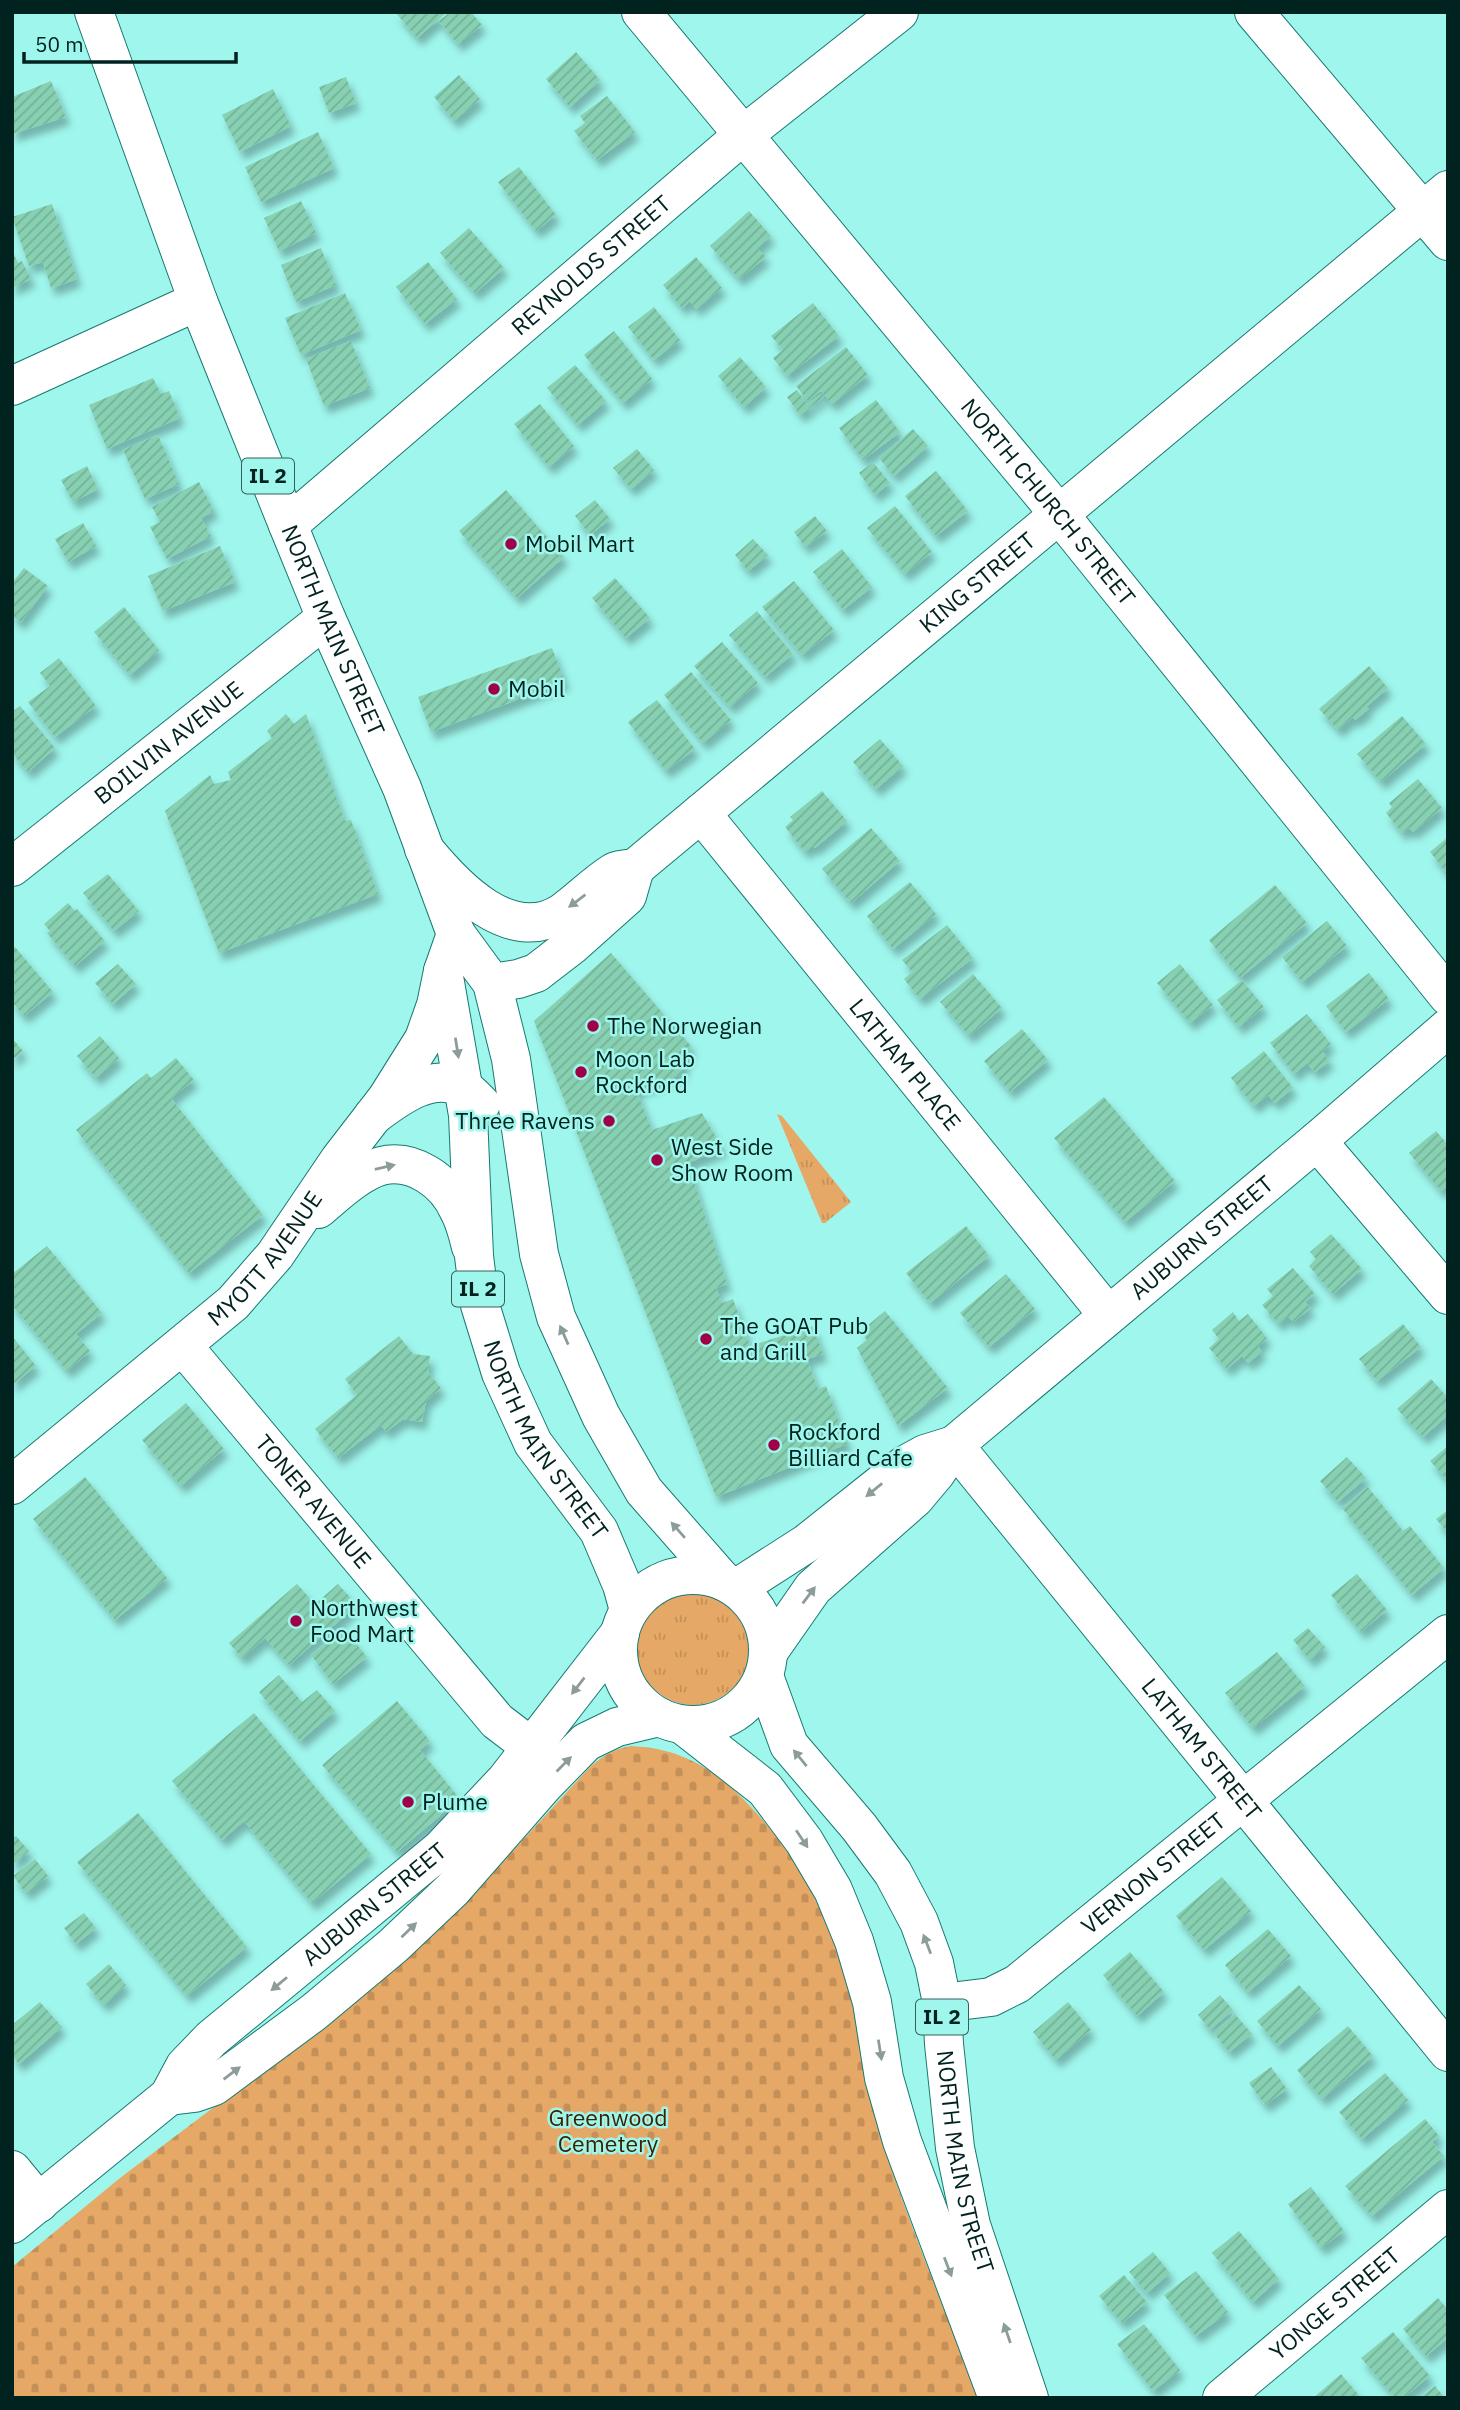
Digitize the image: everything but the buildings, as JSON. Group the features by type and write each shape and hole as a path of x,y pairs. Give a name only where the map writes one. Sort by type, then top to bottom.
{"street":[{"name":"NORTH MAIN STREET","path":"94,12 198,301 326,618 402,789 456,934 492,983 511,1059 538,1254 556,1317 601,1416 644,1491 730,1585"},
{"name":"NORTH CHURCH STREET","path":"641,12 1059,514 1448,996"},
{"name":"REYNOLDS STREET","path":"288,525 742,136 899,12"},
{"path":"1254,12 1435,201 1448,241"},
{"name":"KING STREET","path":"424,849 476,902 491,912 530,923 546,921 561,913 616,871 635,868 1435,201"},
{"path":"12,386 198,301"},
{"name":"BOILVIN AVENUE","path":"12,867 326,618"},
{"name":"LATHAM PLACE","path":"701,813 1108,1315"},
{"name":"KING STREET","path":"492,983 536,973 572,946 627,896 635,868"},
{"name":"NORTH MAIN STREET","path":"456,934 443,971 468,1115 474,1256 480,1305 506,1384 533,1443 599,1531 622,1585 624,1621"},
{"name":"MYOTT AVENUE","path":"12,1485 233,1303 275,1255 424,1039 436,1005 443,971"},
{"name":"AUBURN STREET","path":"766,1663 813,1588 915,1498 936,1474 954,1445 1448,1028"},
{"path":"373,1116 401,1095 422,1087 444,1083 464,1088 484,1107 502,1138 521,1222 538,1254"},
{"path":"1317,1141 1448,1295"},
{"path":"290,1233 345,1186 379,1166 398,1164 417,1167 433,1178 450,1196 459,1210 474,1256"},
{"name":"TONER AVENUE","path":"183,1346 497,1721 531,1747"},
{"name":"AUBURN STREET","path":"730,1585 807,1543 905,1465 925,1454 954,1445"},
{"name":"LATHAM STREET","path":"954,1445 1448,2052"},
{"path":"690,1574 715,1577 730,1585 754,1605 765,1626 766,1663 751,1698 732,1714 709,1724 671,1721 638,1702 624,1681 618,1657 624,1621 645,1591 666,1579 690,1574"},
{"name":"AUBURN STREET","path":"25,2213 169,2096 185,2066 211,2039 440,1850 472,1818 531,1747 624,1621"},
{"name":"VERNON STREET","path":"942,2003 991,1997 1017,1984 1448,1634"},
{"name":"NORTH MAIN STREET","path":"766,1663 789,1745 893,1873 919,1922 934,1962 942,2003 955,2148 971,2225 1029,2398"},
{"name":"NORTH MAIN STREET","path":"671,1721 765,1788 804,1841 833,1891 854,1941 872,2002 884,2078 902,2141 998,2398"},
{"name":"AUBURN STREET","path":"169,2096 194,2093 214,2086 314,2012 393,1946 452,1889 586,1742 617,1727 671,1721"},
{"path":"12,2170 25,2213"},
{"name":"YONGE STREET","path":"1222,2398 1448,2209"}],"green space":[{"path":"777,1114 782,1116 851,1202 825,1223 822,1223"},
{"path":"693,1593 714,1597 733,1609 745,1628 749,1649 745,1670 733,1689 714,1701 693,1705 672,1701 653,1689 641,1670 637,1649 641,1628 653,1609 672,1597"},
{"name":"Greenwood Cemetery","path":"631,1746 682,1756 724,1782 773,1832 808,1885 834,1942 844,1972 890,2165 978,2398 12,2398 12,2267 120,2178 325,2023 496,1869 589,1768 608,1754"}],"place":[{"name":"Mobil Mart","path":"511,544"},
{"name":"Mobil","path":"494,689"},
{"name":"The Norwegian","path":"593,1026"},
{"name":"Moon Lab Rockford","path":"581,1072"},
{"name":"Three Ravens","path":"609,1121"},
{"name":"West Side Show Room","path":"657,1160"},
{"name":"The GOAT Pub and Grill","path":"706,1339"},
{"name":"Rockford Billiard Cafe","path":"774,1445"},
{"name":"Northwest Food Mart","path":"296,1621"},
{"name":"Plume","path":"408,1802"}]}
